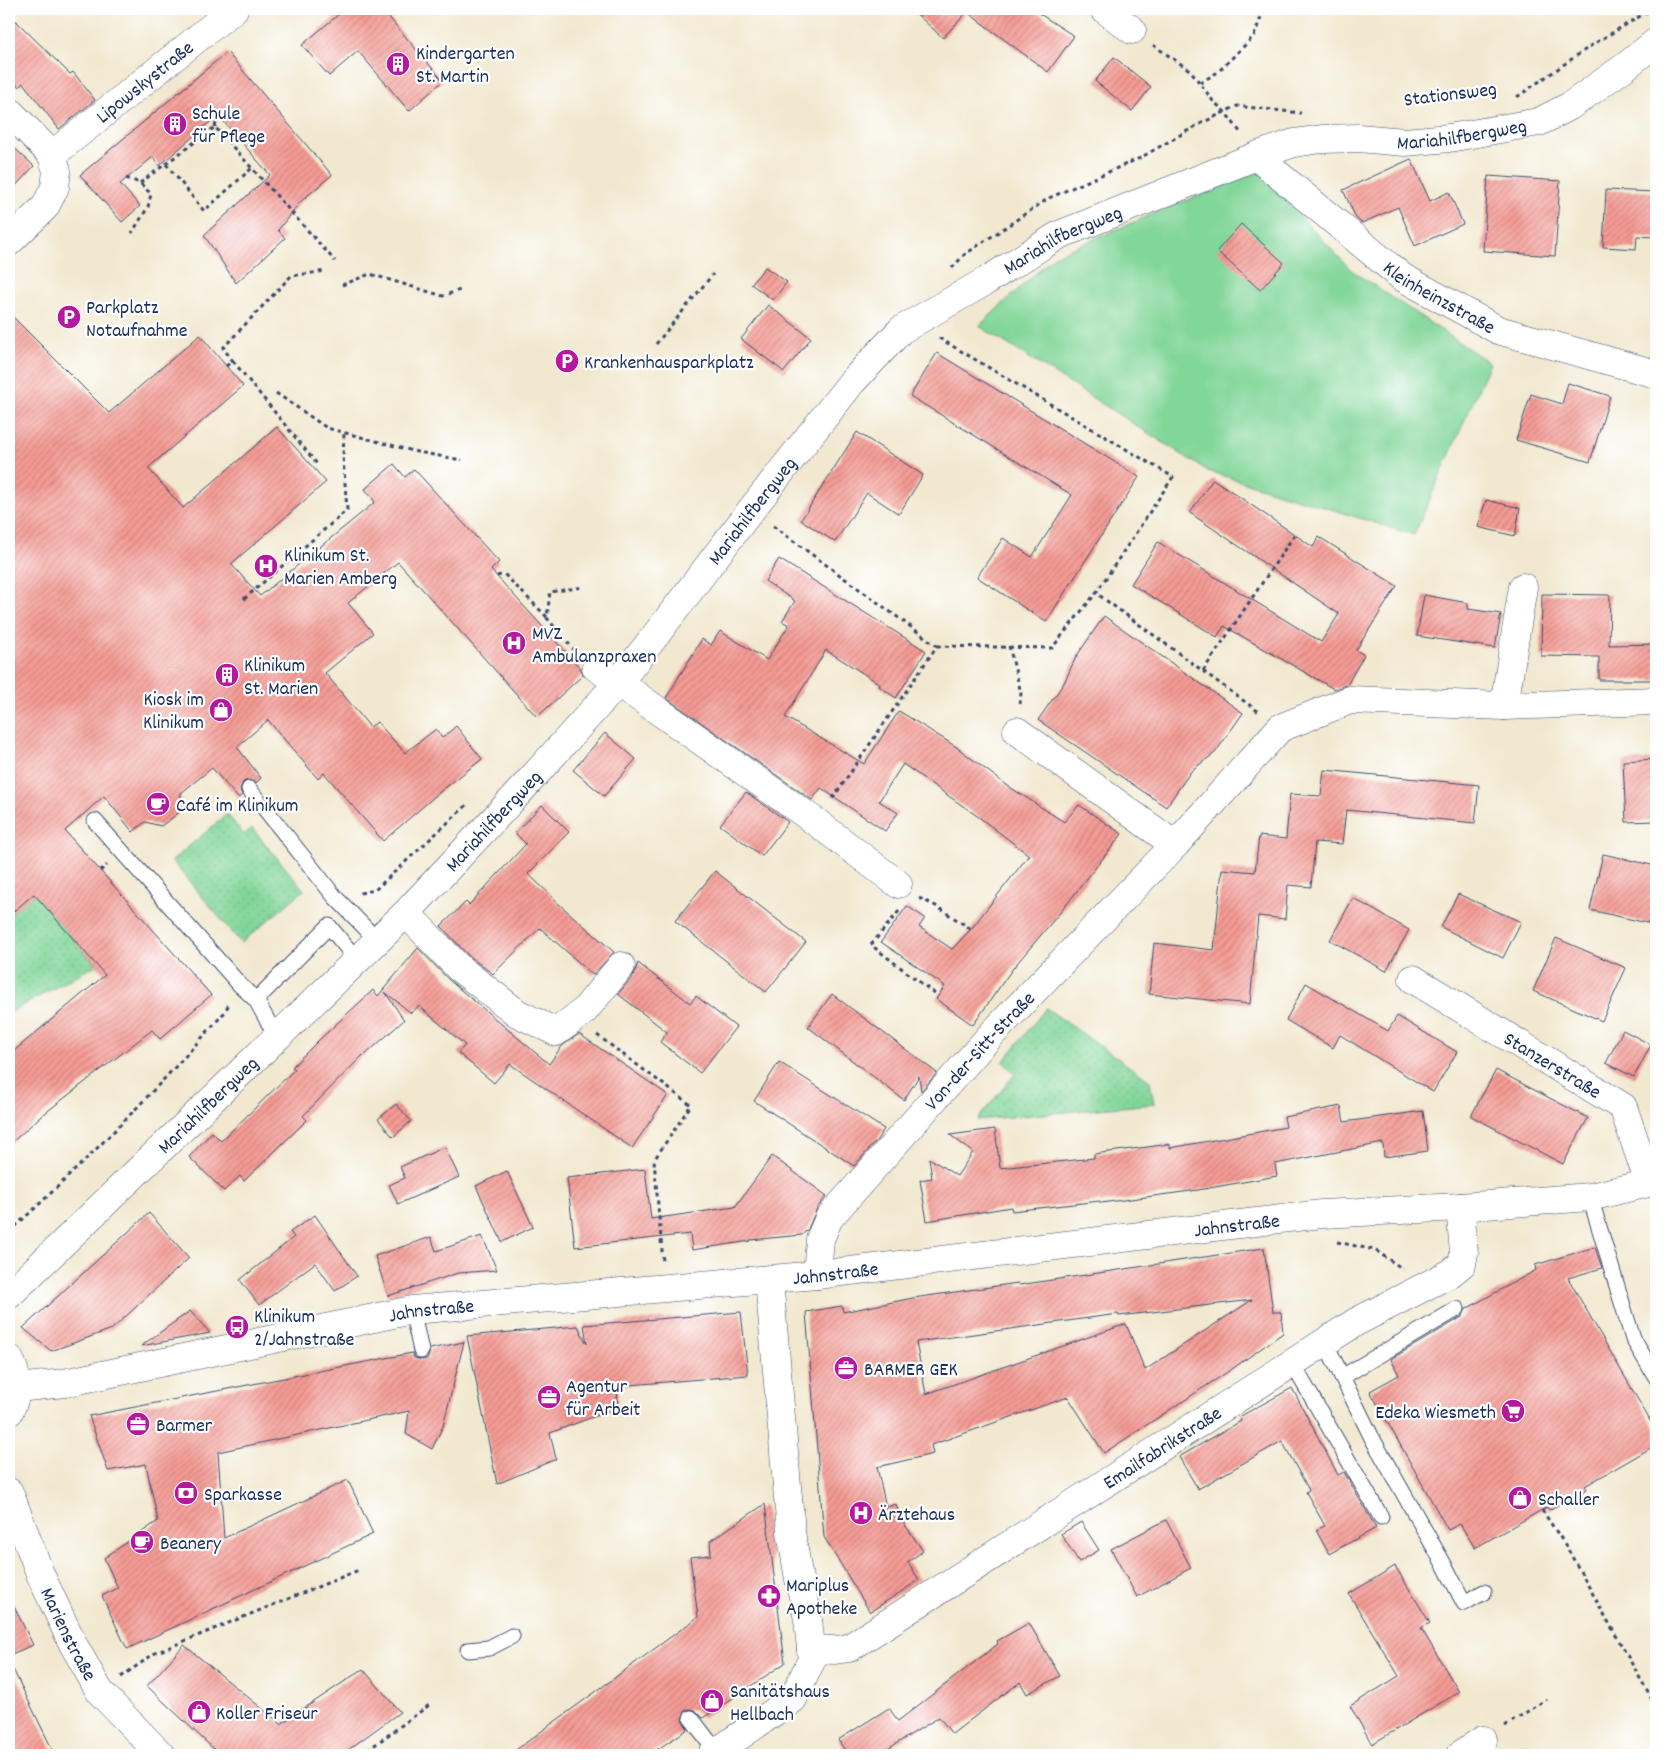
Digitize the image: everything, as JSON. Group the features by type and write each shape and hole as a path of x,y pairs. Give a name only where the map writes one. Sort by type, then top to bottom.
{"street":[{"name":"Lipowskystraße","path":"52,155 234,9"},
{"path":"1104,9 1132,30"},
{"name":"Mariahilfbergweg","path":"9,1295 406,913 618,683 851,383 901,330 1059,235 1259,155 1294,143 1322,139 1358,138 1406,142 1449,138 1539,122 1570,106 1656,42"},
{"path":"9,111 52,155 57,172 55,187 45,207 9,242"},
{"name":"Kleinheinzstraße","path":"1259,155 1270,168 1402,277 1498,330 1656,374"},
{"path":"1504,706 1523,587"},
{"path":"586,660 816,822 898,884"},
{"name":"Von-der-Sitt-Straße","path":"817,1275 820,1239 830,1218 991,1035 1174,845 1280,728 1350,700 1504,706 1656,701"},
{"path":"1017,731 1174,845"},
{"path":"406,913 459,968 517,1013 556,1032 584,1011 621,966"},
{"name":"Stanzerstraße","path":"1413,979 1623,1107 1652,1182"},
{"name":"Jahnstraße","path":"13,1400 64,1383 412,1310 817,1275 1322,1214 1460,1207 1590,1197 1652,1182"},
{"name":"Emailfabrikstraße","path":"811,1649 835,1650 849,1648 1356,1322 1451,1273 1462,1264 1464,1253 1460,1207"},
{"path":"715,1754 793,1699 812,1659 808,1619 791,1532 769,1280"},
{"path":"9,1358 16,1373 13,1400"},
{"name":"Marienstraße","path":"9,1492 41,1576 73,1644 100,1692 161,1755"},
{"path":"1460,1755 1483,1740"}],"lane":[{"path":"249,789 336,897 378,941"},
{"path":"95,821 240,985 256,1000 277,1038"},
{"path":"256,1000 329,926 357,960"},
{"path":"1590,1197 1633,1340 1656,1377"},
{"path":"1342,1377 1457,1309"},
{"path":"412,1310 421,1350"},
{"path":"1325,1342 1372,1438 1464,1603 1484,1592"},
{"path":"1292,1363 1381,1517"},
{"path":"468,1650 489,1648 512,1636"},
{"path":"691,1718 715,1754"}],"path":[{"path":"1200,83 1218,72 1254,36 1264,9"},
{"name":"Stationsweg","path":"1511,100 1527,91 1592,45 1652,9"},
{"path":"1132,30 1191,72 1259,155"},
{"path":"1225,112 1237,106 1302,113"},
{"path":"140,183 215,127 218,115"},
{"path":"215,127 336,261"},
{"path":"166,164 204,211 252,168"},
{"path":"126,178 140,183 151,194 148,208 132,233"},
{"path":"317,464 223,348 292,276 326,271"},
{"path":"342,284 370,274 443,296 460,290"},
{"path":"656,344 713,274"},
{"path":"751,510 937,646 1052,648 1096,593 1173,477 913,323"},
{"path":"226,366 234,361"},
{"path":"276,393 327,428 417,452 462,460"},
{"path":"244,599 347,510 343,458 344,433"},
{"path":"1202,671 1295,534"},
{"path":"497,576 504,574 586,660"},
{"path":"547,618 550,592 584,587"},
{"path":"1096,593 1280,728"},
{"path":"816,822 937,646"},
{"path":"1009,646 1021,693"},
{"path":"936,906 971,929"},
{"path":"892,920 871,944 938,996"},
{"path":"574,1018 691,1105 654,1160 666,1288"},
{"path":"1322,1214 1336,1242 1375,1250 1402,1267 1417,1291"},
{"path":"1542,1510 1566,1546 1656,1707"},
{"path":"100,1692 155,1654 359,1570"},
{"path":"1483,1740 1547,1699"},
{"path":"361,1755 432,1703"}],"green space":[{"path":"1259,172 1351,270 1490,363 1414,535 1208,471 979,326 1054,256 1167,208"},
{"path":"227,814 244,835 252,828 304,890 241,943 172,861"},
{"path":"34,894 96,965 9,1013 9,915"},
{"path":"1046,1008 1150,1081 1154,1104 977,1120 1015,1074 1003,1062"}],"building":[{"name":"Kindergarten St. Martin","path":"345,9 382,9 443,81 409,111 358,51 329,76 302,45"},
{"path":"911,9 1032,9 1074,36 1048,72 967,12 943,38"},
{"path":"9,14 70,74 73,72 95,100 59,129 23,83 19,87 9,76"},
{"path":"227,52 332,175 300,202 278,230 285,238 236,283 204,235 270,175 218,115 159,166 153,157 120,184 140,206 122,222 80,175"},
{"path":"1114,57 1151,87 1132,111 1095,81"},
{"path":"9,143 34,166 9,193"},
{"path":"1411,159 1430,201 1449,192 1463,224 1415,246 1398,207 1362,223 1356,218 1343,190"},
{"path":"1488,176 1560,181 1555,256 1483,251"},
{"path":"1606,190 1656,192 1656,237 1637,236 1636,249 1603,247"},
{"path":"1241,224 1284,263 1260,290 1217,251"},
{"path":"765,267 787,282 773,300 751,284"},
{"path":"768,305 811,338 784,372 741,339"},
{"name":"Klinikum St. Marien","path":"9,313 109,413 200,335 243,386 148,468 183,508 277,427 326,482 231,564 260,596 375,502 365,489 394,464 405,477 414,469 499,562 491,570 581,669 583,675 537,717 398,562 348,603 373,633 325,673 370,727 377,722 405,753 436,729 442,738 456,726 482,759 441,791 383,841 324,773 318,779 268,720 237,747 261,778 256,783 248,780 243,782 240,790 242,795 238,798 212,768 181,793 180,812 161,826 145,822 133,832 104,796 65,831 211,995 160,1039 152,1030 40,1117 9,1145 9,1055 105,975 34,894 9,915"},
{"path":"937,353 1139,477 1046,622 977,577 1003,538 1032,557 1072,495 910,396"},
{"path":"1568,383 1610,396 1590,462 1516,440 1531,394 1562,404"},
{"path":"857,432 923,475 899,514 867,493 835,542 801,520"},
{"path":"1213,479 1313,547 1319,537 1397,586 1356,650 1364,655 1347,685 1334,689 1224,626 1217,637 1131,584 1158,542 1321,642 1339,614 1190,513"},
{"path":"1486,500 1520,508 1515,536 1478,527"},
{"path":"779,559 926,651 896,698 879,686 880,684 826,650 785,717 864,764 899,711 955,746 1005,784 1064,822 1079,805 1122,834 1063,909 1013,968 973,1025 936,999 945,986 881,942 907,906 925,918 919,927 952,949 971,929 1029,855 903,764 879,801 898,813 885,831 821,788 812,800 666,698 702,639 711,645 720,631 767,660 789,625 782,621 795,601 765,581"},
{"path":"1542,594 1610,595 1609,645 1656,644 1656,680 1599,680 1599,657 1541,656"},
{"path":"1424,595 1468,603 1468,609 1501,614 1495,648 1417,636"},
{"path":"1104,616 1243,713 1215,753 1192,770 1166,807 1038,720 1064,683 1076,657"},
{"path":"605,733 636,759 604,796 573,770"},
{"path":"1656,759 1656,821 1626,822 1623,761"},
{"path":"1324,770 1479,785 1475,823 1346,810 1342,844 1315,842 1311,887 1288,885 1285,919 1258,916 1250,1004 1149,994 1154,943 1214,950 1222,869 1255,872 1259,836 1286,839 1290,794 1321,796"},
{"path":"746,792 788,822 762,856 720,825"},
{"path":"542,805 569,832 528,874 552,898 614,952 593,975 540,928 493,974 469,956 441,926 466,902 469,905 526,844 515,833"},
{"path":"1603,854 1656,866 1656,925 1590,910"},
{"path":"715,871 806,942 766,992 675,921"},
{"path":"1458,894 1521,922 1503,958 1441,927"},
{"path":"1353,898 1409,930 1386,971 1330,940"},
{"path":"1556,938 1626,968 1602,1021 1533,991"},
{"path":"418,948 449,980 549,1064 562,1046 579,1034 668,1095 632,1148 510,1064 494,1083 458,1053 465,1045 419,1006 411,1013 385,992 404,1020 363,1055 303,1116 307,1120 244,1181 240,1176 224,1191 189,1157 212,1132 221,1141 295,1069 292,1067 319,1040 373,990 378,996"},
{"path":"638,963 690,1003 696,996 736,1027 700,1073 660,1042 667,1032 618,994 633,976"},
{"path":"1306,983 1388,1031 1397,1016 1457,1052 1433,1092 1340,1035 1333,1048 1286,1020"},
{"path":"832,994 937,1073 921,1091 919,1076 904,1100 808,1027"},
{"path":"1623,1030 1651,1045 1634,1077 1606,1063"},
{"path":"779,1062 884,1129 854,1166 754,1101"},
{"path":"1496,1070 1588,1118 1563,1164 1471,1116"},
{"path":"396,1104 411,1121 393,1137 378,1119"},
{"path":"1341,1106 1344,1122 1423,1111 1428,1151 1384,1157 1383,1143 1275,1164 1277,1176 1198,1190 1101,1203 1100,1201 1012,1211 1011,1207 927,1221 920,1180 932,1178 929,1158 957,1176 973,1152 950,1135 995,1129 1000,1168 1094,1158 1094,1154 1170,1144 1170,1148 1286,1127 1284,1117"},
{"path":"445,1147 459,1177 398,1204 389,1185 405,1178 400,1167"},
{"path":"772,1156 827,1196 817,1208 808,1229 802,1235 750,1240 692,1250 690,1234 575,1247 567,1178 645,1169 651,1219 735,1207"},
{"path":"507,1171 533,1227 502,1242 476,1186"},
{"path":"149,1213 189,1258 112,1329 51,1351 23,1328"},
{"path":"315,1215 357,1276 335,1291 315,1263 259,1305 240,1280 294,1237 290,1232"},
{"path":"482,1236 497,1270 458,1273 388,1296 375,1256 431,1237 436,1251"},
{"name":"Edeka Wiesmeth","path":"1595,1247 1602,1268 1568,1278 1656,1431 1656,1445 1585,1486 1587,1489 1549,1510 1547,1507 1475,1548 1460,1524 1448,1530 1370,1391 1399,1375 1391,1359 1462,1317 1466,1309 1536,1270 1535,1265"},
{"path":"1264,1248 1273,1312 1281,1312 1283,1333 1232,1369 1104,1453 1068,1397 931,1445 933,1454 877,1467 886,1507 896,1504 901,1519 923,1551 908,1562 919,1580 870,1612 824,1537 806,1312 842,1306 843,1312 913,1298 1018,1283 1019,1285","holes":["1252,1300 1145,1370 1126,1324 926,1394 916,1342 1118,1314 1119,1316"]},
{"path":"190,1311 210,1333 141,1346"},
{"name":"Agentur für Arbeit","path":"741,1312 748,1375 618,1386 617,1408 550,1433 556,1459 497,1484 467,1336 578,1326 587,1344 584,1325"},
{"path":"464,1342 443,1426 432,1449 406,1434 409,1411 218,1452 224,1538 348,1480 373,1534 127,1649 102,1596 118,1588 104,1558 158,1521 146,1464 108,1471 89,1416 412,1353 414,1358 423,1360 428,1358 430,1349"},
{"path":"1292,1388 1338,1475 1344,1472 1376,1528 1329,1554 1316,1530 1325,1526 1306,1492 1309,1490 1282,1441 1198,1489 1179,1457 1241,1421 1239,1417"},
{"path":"765,1504 785,1663 703,1718 695,1710 686,1710 682,1719 688,1729 649,1755 509,1755 698,1617 690,1557 711,1555 710,1541"},
{"path":"1166,1520 1191,1568 1137,1597 1111,1549"},
{"path":"1081,1522 1099,1550 1079,1562 1061,1534"},
{"path":"1395,1566 1430,1623 1421,1628 1459,1692 1372,1744 1350,1706 1399,1676 1349,1594"},
{"path":"9,1596 33,1645 9,1655"},
{"path":"1029,1623 1060,1676 1027,1694 1020,1682 952,1734 939,1717 878,1755 848,1755 838,1740 889,1708 898,1721 998,1644 997,1641"},
{"path":"184,1645 281,1724 363,1669 400,1712 341,1755 220,1755 147,1686"},
{"path":"9,1661 55,1755 9,1755"}],"place":[{"name":"Kindergarten St. Martin","path":"398,64"},
{"name":"Schule für Pflege","path":"175,124"},
{"name":"Parkplatz Notaufnahme","path":"69,317"},
{"name":"Krankenhausparkplatz","path":"567,361"},
{"name":"Klinikum St. Marien Amberg","path":"266,566"},
{"name":"MVZ Ambulanzpraxen","path":"514,643"},
{"name":"Klinikum St. Marien","path":"227,675"},
{"name":"Kiosk im Klinikum","path":"221,710"},
{"name":"Café im Klinikum","path":"158,804"},
{"name":"Klinikum 2/Jahnstraße","path":"237,1327"},
{"name":"BARMER GEK","path":"846,1368"},
{"name":"Agentur für Arbeit","path":"549,1397"},
{"name":"Edeka Wiesmeth","path":"1513,1411"},
{"name":"Barmer","path":"138,1424"},
{"name":"Sparkasse","path":"186,1493"},
{"name":"Schaller","path":"1520,1498"},
{"name":"Ärztehaus","path":"861,1513"},
{"name":"Beanery","path":"142,1542"},
{"name":"Mariplus Apotheke","path":"769,1596"},
{"name":"Sanitätshaus Hellbach","path":"712,1701"},
{"name":"Koller Friseur","path":"199,1712"}]}
